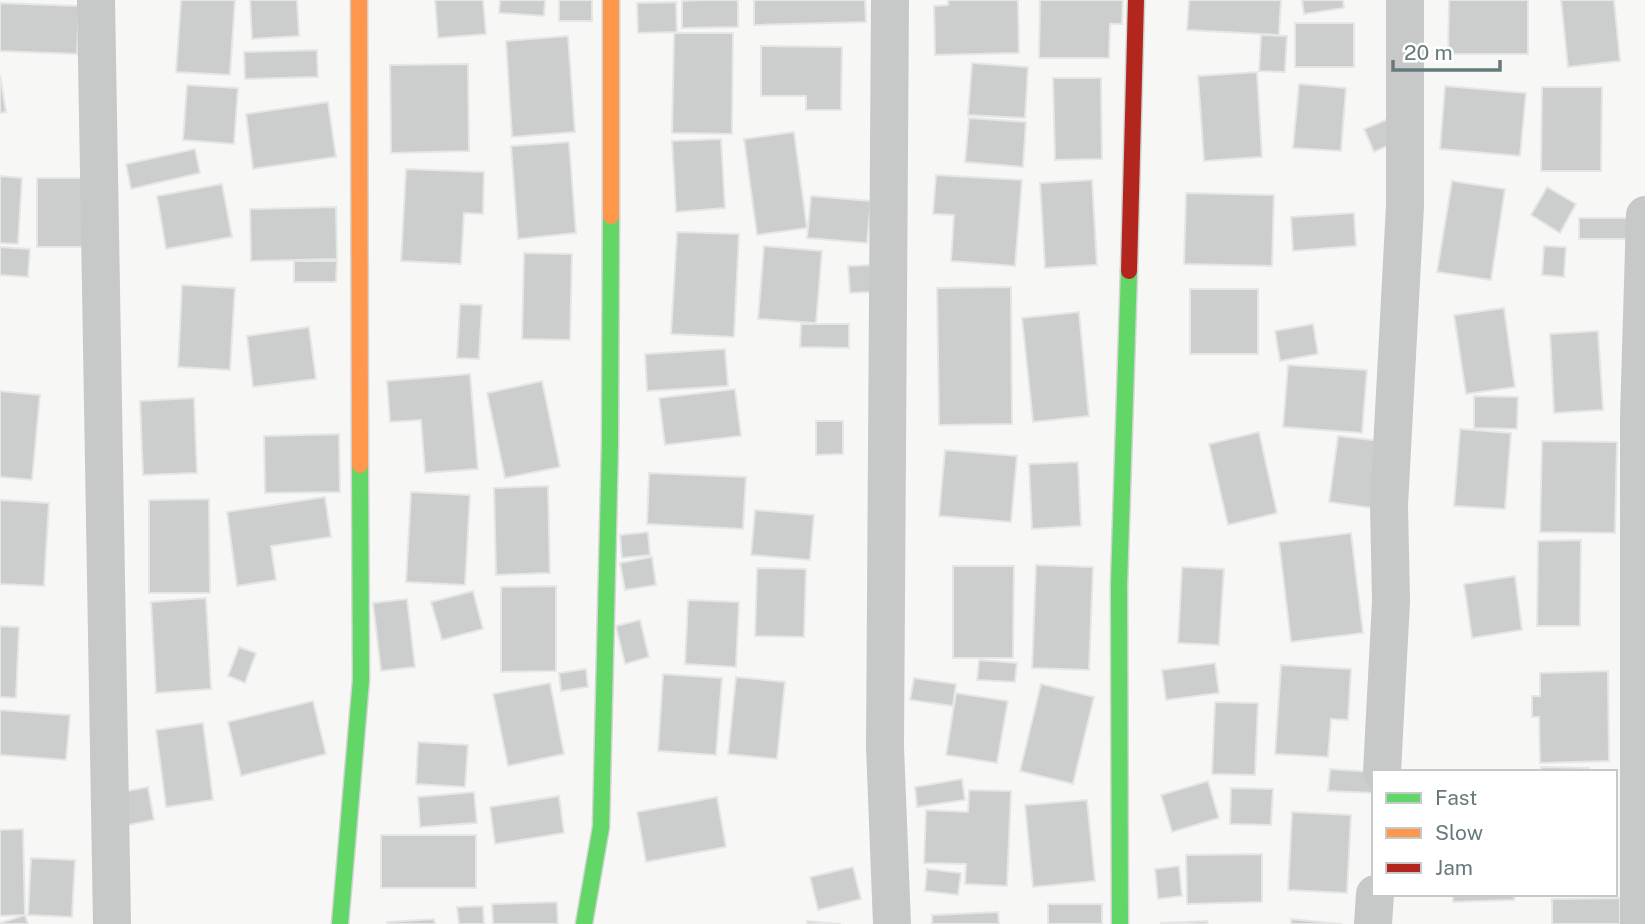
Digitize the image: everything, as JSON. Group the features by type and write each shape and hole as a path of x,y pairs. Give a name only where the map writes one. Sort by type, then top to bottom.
{"street":[{"path":"96,0 112,924"},
{"path":"340,924 361,680 359,0"},
{"path":"584,924 601,827 610,429 611,0"},
{"path":"890,0 886,747 892,924"},
{"path":"1120,924 1119,584 1136,0"},
{"path":"1382,770 1391,601 1389,505 1405,206 1405,0"},
{"path":"1639,924 1645,215"},
{"path":"1373,924 1375,896"}],"building":[{"path":"181,0 235,0 230,75 176,72"},
{"path":"250,0 297,0 299,36 252,39"},
{"path":"435,0 483,0 486,34 438,38"},
{"path":"500,0 545,0 544,16 499,13"},
{"path":"559,0 592,0 592,21 559,21"},
{"path":"738,0 738,27 682,28 682,1"},
{"path":"754,0 865,0 866,22 754,25"},
{"path":"948,0 1018,0 1019,53 935,55 934,6 948,5"},
{"path":"1040,0 1123,0 1122,24 1110,24 1109,58 1039,58"},
{"path":"1189,0 1281,0 1279,35 1187,30"},
{"path":"1302,0 1343,0 1344,8 1304,14"},
{"path":"1449,0 1528,0 1528,54 1448,54"},
{"path":"1561,0 1614,0 1620,61 1568,67"},
{"path":"676,2 677,32 638,33 637,3"},
{"path":"0,3 79,6 77,54 0,51"},
{"path":"1295,23 1354,23 1354,67 1295,67"},
{"path":"674,33 733,33 732,134 672,133"},
{"path":"1261,35 1287,36 1285,72 1259,71"},
{"path":"568,36 575,132 512,137 506,41"},
{"path":"761,46 842,47 841,110 806,110 806,96 761,96"},
{"path":"317,50 318,77 245,79 244,52"},
{"path":"972,63 1028,67 1025,118 968,115"},
{"path":"468,64 469,151 391,153 390,65"},
{"path":"1257,72 1262,157 1204,161 1198,76"},
{"path":"0,75 6,112 0,113"},
{"path":"1053,78 1101,78 1102,159 1055,160"},
{"path":"1299,84 1346,88 1341,151 1293,148"},
{"path":"187,85 238,88 234,144 183,140"},
{"path":"1445,86 1526,93 1520,156 1440,149"},
{"path":"1542,87 1602,87 1601,171 1541,171"},
{"path":"328,102 336,157 253,169 246,114"},
{"path":"969,118 1026,122 1023,167 965,162"},
{"path":"1386,120 1396,142 1374,152 1364,129"},
{"path":"794,132 807,228 757,235 744,139"},
{"path":"721,139 725,208 676,212 672,141"},
{"path":"569,142 576,233 518,239 511,146"},
{"path":"195,149 200,173 131,189 126,164"},
{"path":"406,169 484,172 483,214 464,213 461,264 401,261"},
{"path":"936,175 1022,180 1015,266 951,261 954,215 933,214"},
{"path":"0,176 22,178 18,244 0,243"},
{"path":"37,178 87,178 87,247 37,247"},
{"path":"1092,180 1097,265 1045,268 1040,183"},
{"path":"1452,181 1505,189 1491,280 1437,272"},
{"path":"222,184 232,237 166,249 157,196"},
{"path":"1547,187 1576,204 1560,233 1531,215"},
{"path":"1186,193 1274,195 1272,266 1184,264"},
{"path":"811,196 871,201 867,243 807,238"},
{"path":"336,207 337,259 251,261 250,209"},
{"path":"1354,213 1356,246 1293,251 1291,217"},
{"path":"1579,218 1634,218 1634,239 1579,239"},
{"path":"677,232 739,234 734,337 671,334"},
{"path":"764,246 822,251 816,323 758,319"},
{"path":"1544,246 1566,247 1564,277 1542,275"},
{"path":"0,247 30,249 28,277 0,275"},
{"path":"524,253 572,254 570,340 522,339"},
{"path":"294,261 337,261 336,282 294,282"},
{"path":"870,265 872,292 850,293 848,266"},
{"path":"182,285 235,288 230,370 178,367"},
{"path":"1011,287 1012,424 939,425 937,288"},
{"path":"1190,289 1258,289 1258,354 1190,354"},
{"path":"460,304 482,305 479,359 457,358"},
{"path":"1504,308 1515,387 1466,394 1454,315"},
{"path":"1079,312 1089,416 1033,422 1022,318"},
{"path":"801,324 849,324 849,348 800,347"},
{"path":"1313,324 1318,354 1280,361 1275,331"},
{"path":"309,327 316,379 253,387 247,336"},
{"path":"1598,331 1603,410 1554,413 1550,334"},
{"path":"725,349 728,386 647,391 645,354"},
{"path":"1288,365 1367,370 1362,433 1283,427"},
{"path":"470,374 478,469 425,473 421,420 390,422 387,381"},
{"path":"542,381 560,467 505,478 487,393"},
{"path":"735,389 741,436 665,445 659,398"},
{"path":"0,391 40,395 32,480 0,477"},
{"path":"1474,396 1518,397 1517,429 1474,428"},
{"path":"194,398 197,473 143,475 140,401"},
{"path":"816,421 843,421 843,454 816,455"},
{"path":"1460,429 1511,433 1505,509 1454,506"},
{"path":"1259,432 1277,513 1228,525 1209,444"},
{"path":"339,434 340,492 265,493 264,436"},
{"path":"1338,436 1381,441 1372,508 1329,502"},
{"path":"1542,441 1617,442 1615,533 1540,532"},
{"path":"945,450 1017,456 1011,522 939,516"},
{"path":"1078,462 1081,526 1032,529 1029,464"},
{"path":"649,473 746,477 743,529 647,524"},
{"path":"548,486 550,573 496,575 494,488"},
{"path":"411,492 470,495 465,585 406,582"},
{"path":"325,497 331,537 271,546 276,580 237,586 227,512"},
{"path":"209,499 210,593 149,593 149,500"},
{"path":"0,500 49,503 44,586 0,584"},
{"path":"755,510 814,515 810,560 751,555"},
{"path":"648,532 650,555 622,558 620,535"},
{"path":"1351,533 1363,633 1291,642 1279,542"},
{"path":"1581,540 1580,626 1537,626 1538,541"},
{"path":"652,557 656,585 625,590 620,563"},
{"path":"1036,565 1093,567 1089,670 1032,668"},
{"path":"953,566 1014,566 1013,658 953,658"},
{"path":"1182,567 1224,569 1219,645 1178,643"},
{"path":"757,568 806,569 804,637 755,636"},
{"path":"1515,576 1522,630 1472,638 1464,584"},
{"path":"556,586 556,671 501,672 501,587"},
{"path":"473,591 483,629 442,640 431,602"},
{"path":"206,598 211,689 156,693 151,602"},
{"path":"407,599 415,667 381,671 373,603"},
{"path":"688,600 739,602 736,667 685,664"},
{"path":"640,620 649,657 625,664 616,626"},
{"path":"0,626 19,627 16,698 0,697"},
{"path":"239,647 256,653 245,683 228,676"},
{"path":"979,660 1017,663 1015,682 977,680"},
{"path":"1215,663 1219,693 1166,700 1162,670"},
{"path":"1281,665 1351,669 1348,720 1331,719 1328,757 1275,754"},
{"path":"586,669 588,687 561,691 559,673"},
{"path":"1608,671 1609,761 1540,763 1539,717 1532,717 1532,696 1540,696 1540,673"},
{"path":"663,674 722,678 716,755 658,751"},
{"path":"736,677 785,682 777,759 728,754"},
{"path":"914,678 956,684 953,706 910,700"},
{"path":"550,683 564,754 508,766 493,694"},
{"path":"1041,684 1094,697 1073,784 1020,771"},
{"path":"956,693 1008,701 997,763 946,755"},
{"path":"313,701 326,754 241,776 228,722"},
{"path":"1215,702 1258,703 1255,775 1212,774"},
{"path":"0,710 70,715 66,760 0,755"},
{"path":"203,723 213,800 166,807 156,730"},
{"path":"418,742 468,745 465,787 416,784"},
{"path":"1541,767 1589,768 1589,770 1541,770"},
{"path":"1330,769 1372,772 1372,793 1328,791"},
{"path":"962,779 965,800 917,807 915,787"},
{"path":"1208,781 1219,818 1172,832 1161,795"},
{"path":"148,787 154,820 128,825 122,792"},
{"path":"1231,788 1273,789 1271,825 1230,824"},
{"path":"969,790 1011,791 1007,886 965,884 966,864 924,863 926,810 968,812"},
{"path":"474,792 477,823 420,827 418,797"},
{"path":"559,796 564,833 495,844 490,807"},
{"path":"717,797 726,847 646,862 637,812"},
{"path":"1087,800 1095,881 1033,887 1025,805"},
{"path":"1292,812 1351,815 1347,893 1288,890"},
{"path":"23,829 25,915 0,916 0,830"},
{"path":"381,835 476,835 476,888 381,888"},
{"path":"1262,854 1262,902 1187,904 1186,855"},
{"path":"31,858 75,860 72,917 28,915"},
{"path":"1179,866 1182,896 1158,899 1155,869"},
{"path":"853,867 861,899 818,910 810,877"},
{"path":"927,869 961,873 958,895 925,891"},
{"path":"1453,896 1514,896 1514,900 1453,902"},
{"path":"1620,898 1620,924 1552,924 1552,899"},
{"path":"557,902 558,924 493,924 492,904"},
{"path":"1048,904 1102,904 1102,924 1048,924"},
{"path":"483,906 484,924 459,924 457,907"},
{"path":"998,912 999,924 932,924 932,915"},
{"path":"25,915 28,924 0,924 0,923"},
{"path":"434,919 435,924 387,924 387,922"},
{"path":"1291,919 1342,924 1291,924"},
{"path":"807,921 841,924 807,924"},
{"path":"1207,921 1208,924 1161,924 1161,923"}],"traffic: fast":[{"path":"584,924 601,827 610,443 611,216"},
{"path":"1120,924 1119,584 1129,271"},
{"path":"340,924 361,680 360,465"}],"traffic: slow":[{"path":"359,0 360,465"},
{"path":"611,0 611,216"}],"traffic: jam":[{"path":"1129,271 1136,0"}]}
